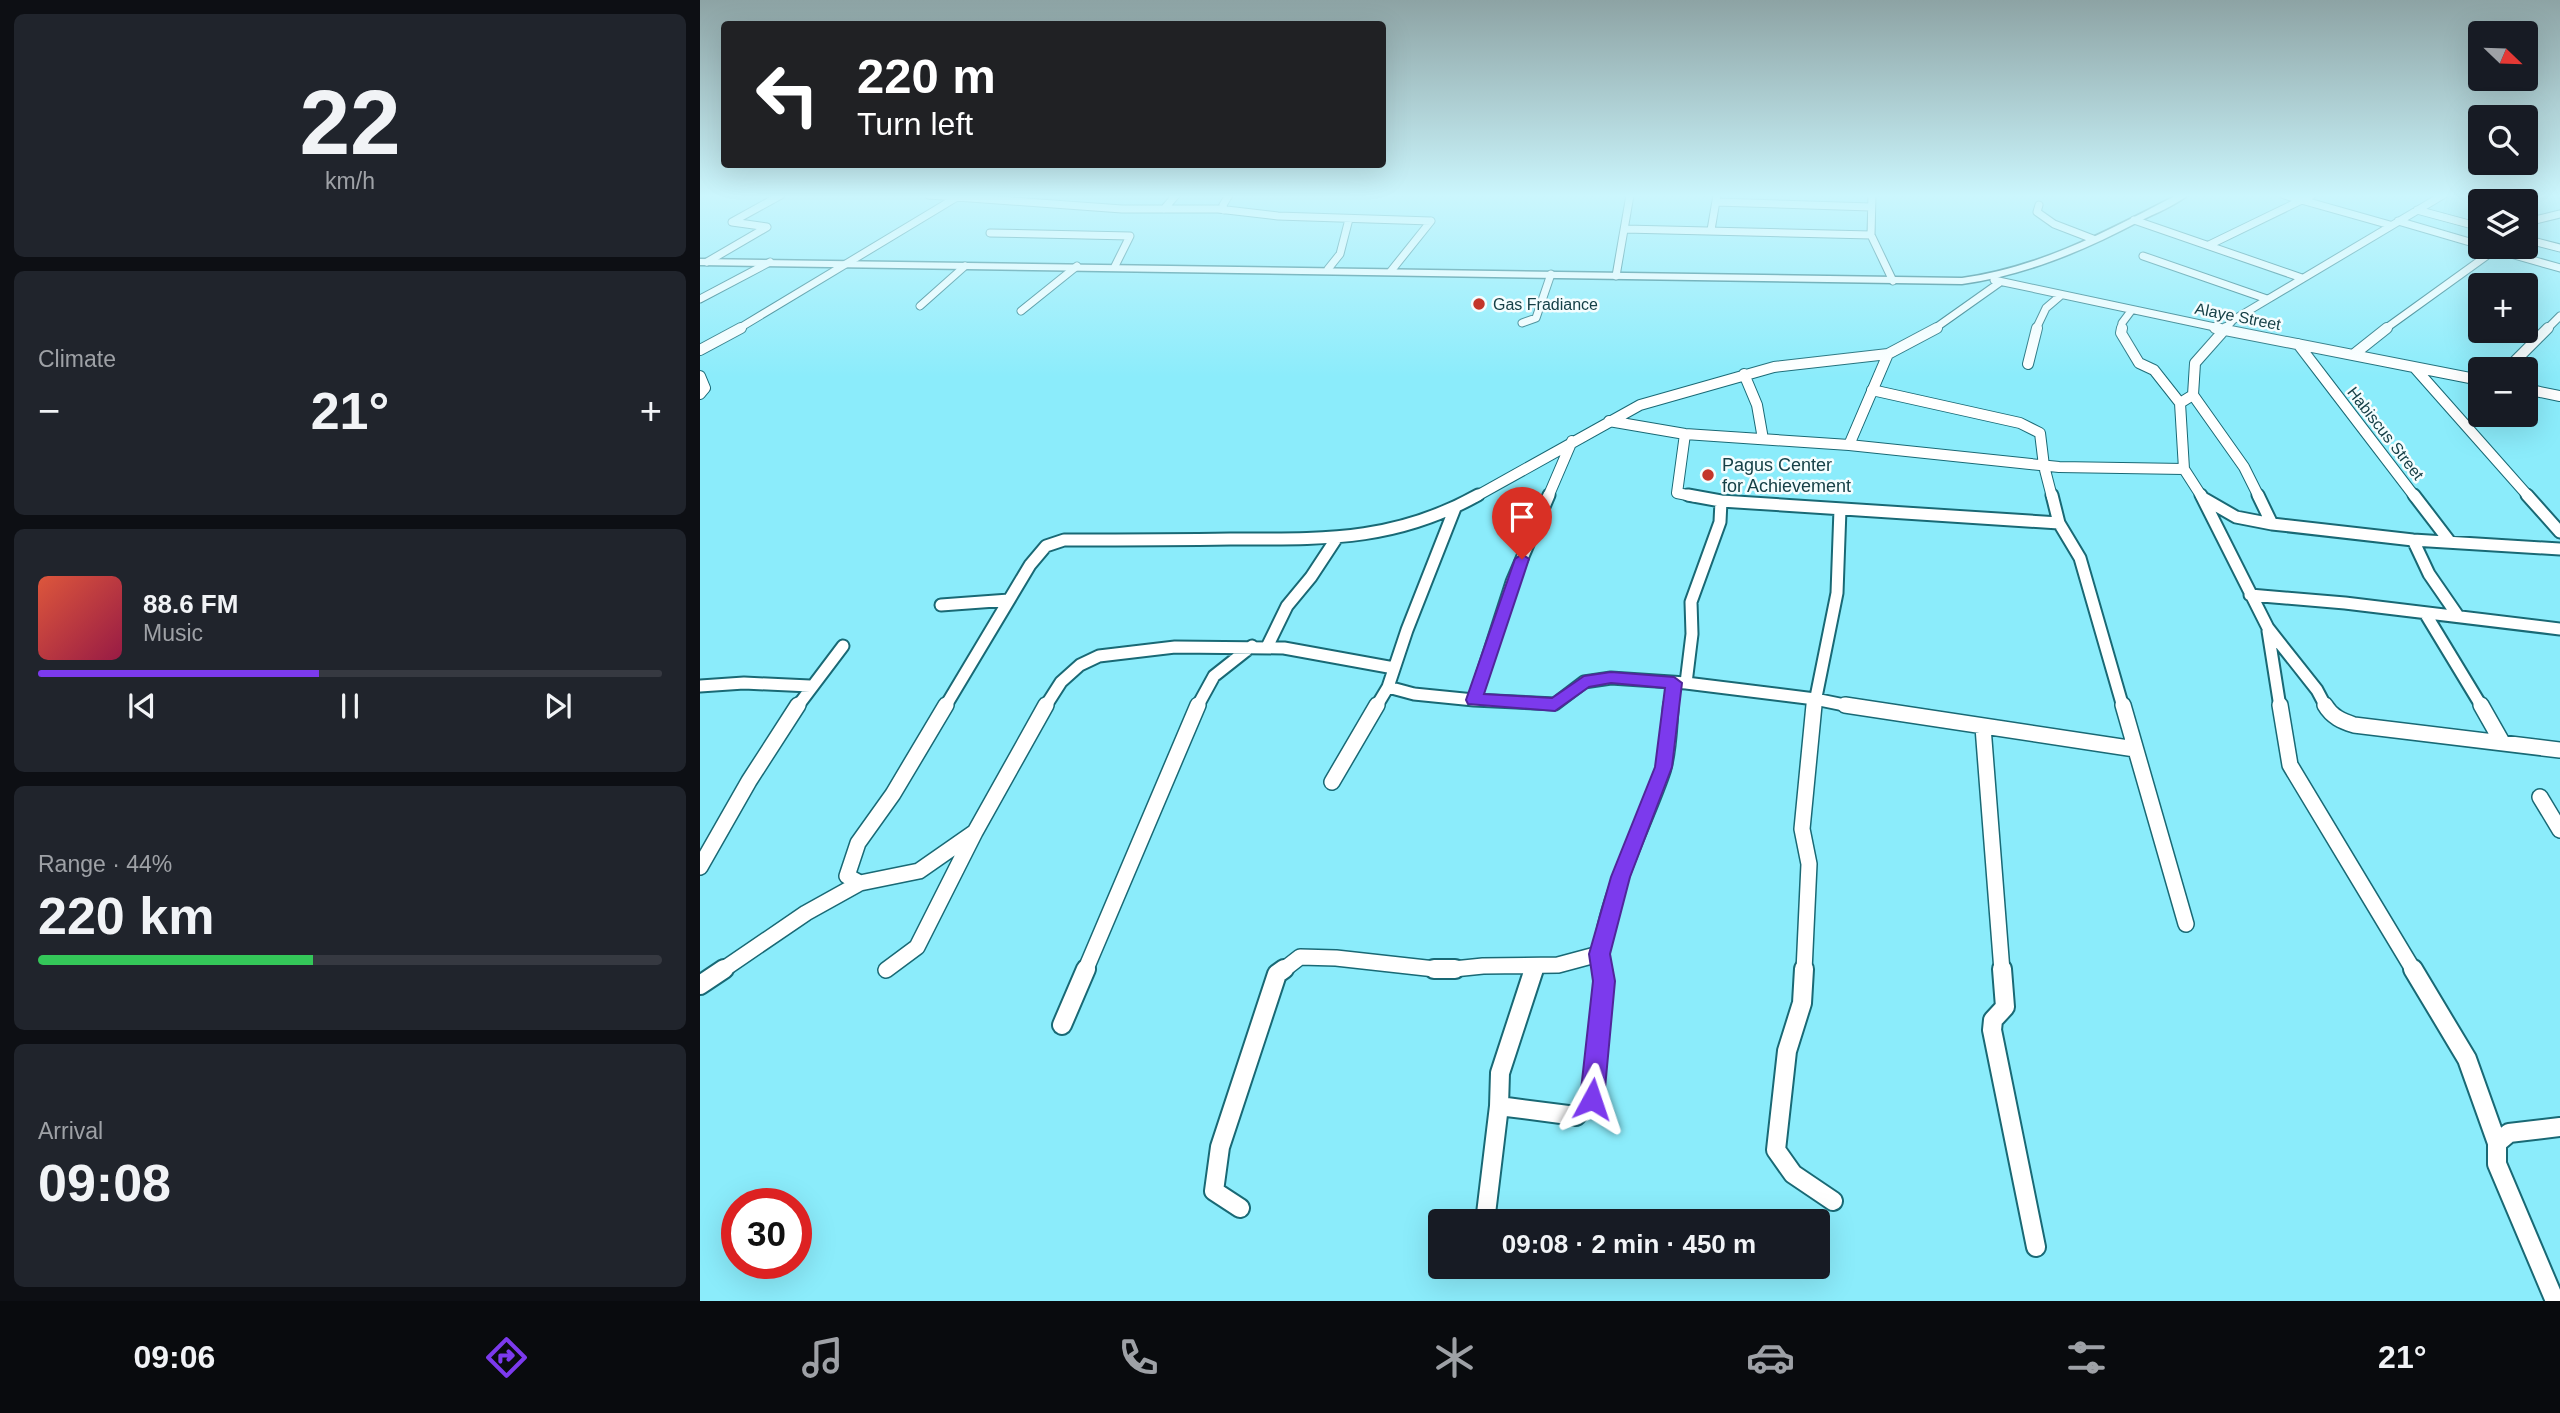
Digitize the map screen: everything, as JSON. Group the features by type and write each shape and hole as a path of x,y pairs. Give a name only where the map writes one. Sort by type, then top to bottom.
{"main road":[{"path":"704,262 1995,281 2057,256"}],"street":[{"path":"700,350 859,256"},
{"path":"1115,266 1120,256"},
{"path":"1328,270 1339,256"},
{"path":"1391,271 1403,256"},
{"path":"1616,276 1620,256"},
{"path":"1881,256 1894,281"},
{"path":"2239,256 2302,278"},
{"path":"2272,524 2244,467 2193,395 2195,363 2223,329 2339,256"},
{"path":"2143,257 2267,299"},
{"path":"2353,355 2356,350 2476,259"},
{"path":"2529,259 2560,268"},
{"path":"700,299 770,262"},
{"path":"920,306 965,266"},
{"path":"1021,311 1077,266"},
{"path":"1522,323 1536,318 1551,274"},
{"path":"860,883 847,876 848,861 892,796 934,721 1030,565 1046,546 1064,540 1336,539 1396,529 1455,508 1640,405 1744,374 1810,361 1888,354 1932,331 1995,281"},
{"name":"Alaye Street","path":"1995,281 2131,311 2468,378"},
{"path":"2028,364 2046,306 2060,296"},
{"path":"2131,311 2122,323 2121,333 2139,363 2154,370 2180,403 2184,470 2202,498 2268,628 2317,690 2329,712 2340,720 2381,728 2560,750"},
{"path":"2519,357 2560,316"},
{"name":"Habiscus Street","path":"2298,344 2450,542"},
{"path":"1849,445 1888,354"},
{"path":"2414,367 2560,532"},
{"path":"1744,374 1757,405 1763,439"},
{"path":"700,376 705,388 700,394"},
{"path":"1872,390 2035,429 2040,433 2044,466 2059,523 2080,558 2186,924"},
{"path":"2538,393 2558,398"},
{"path":"2180,403 2193,395"},
{"path":"1609,421 1685,434 1849,445 2044,466 2184,470"},
{"path":"1685,434 1677,493 1721,501 2059,523"},
{"path":"1474,700 1512,582 1572,441"},
{"path":"2202,498 2236,517 2272,524 2413,540 2560,549"},
{"path":"1499,1106 1576,1116 1592,1099 1604,981 1600,954 1621,877 1664,767 1692,634 1691,602 1720,522 1721,501"},
{"path":"1332,782 1388,687 1455,508"},
{"path":"1833,1201 1793,1176 1781,1162 1776,1150 1787,1051 1801,1003 1809,864 1802,829 1815,699 1837,593 1840,509"},
{"path":"1062,1025 1204,690 1214,676 1259,646 1311,578 1336,539"},
{"path":"2413,540 2429,574 2458,616"},
{"path":"2249,595 2560,629"},
{"path":"941,605 1009,600"},
{"path":"2426,613 2502,742"},
{"path":"2268,628 2290,765 2468,1059 2497,1143 2497,1164 2555,1301"},
{"path":"700,867 745,783 810,686 843,646"},
{"path":"886,970 918,947 1032,725 1062,682 1080,665 1099,656 1175,646 1259,646 1394,668"},
{"path":"1388,687 1414,694 1555,704 1584,682 1611,678 1680,683 1815,699 1879,712 2135,749"},
{"path":"700,686 744,683 810,686"},
{"path":"1983,727 2005,1007 1993,1020 1992,1030 2036,1247"},
{"path":"2540,797 2560,830"},
{"path":"700,985 707,974 806,913 860,883 919,871 975,832"},
{"path":"1240,1208 1214,1191 1220,1147 1277,974 1300,957 1336,958 1444,971 1558,965 1600,954"},
{"path":"1487,1209 1499,1106 1500,1073 1535,965"},
{"path":"2497,1143 2510,1133 2560,1126"}],"place":[{"name":"Gas Fradiance","path":"1479,304"},
{"name":"Pagus Center for Achievement","path":"1708,475"}],"route":[{"path":"1522,559 1474,700 1555,704 1584,682 1611,678 1674,683 1664,767 1621,877 1600,954 1604,981 1592,1099"}]}
